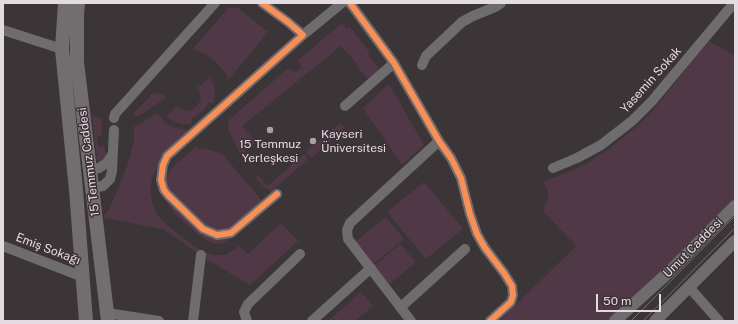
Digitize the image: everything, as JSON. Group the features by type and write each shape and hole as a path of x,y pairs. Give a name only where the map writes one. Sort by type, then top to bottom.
{"main road":[{"name":"15 Temmuz Caddesi","path":"65,3 62,49 75,172 86,321"},
{"name":"15 Temmuz Caddesi","path":"78,3 77,62 107,317"},
{"path":"75,172 90,170"},
{"path":"76,190 93,188"}],"street":[{"path":"114,118 114,114 215,3"},
{"path":"262,3 303,35"},
{"path":"277,194 231,233 217,235 203,229 168,195 162,184 161,170 164,160 168,156 303,35 342,3"},
{"path":"350,3 394,63 439,141 451,158 461,178 470,214 477,234 512,286 513,295 511,302 490,321"},
{"path":"422,65 426,56 462,22 501,3"},
{"name":"Yasemin Sokak","path":"553,168 595,149 632,121 652,101 734,3"},
{"path":"3,30 62,49"},
{"path":"345,106 394,63"},
{"path":"93,188 103,186 110,179 112,171 114,130"},
{"path":"411,321 348,238 346,233 350,223 439,141"},
{"path":"90,170 99,168 107,163 112,155"},
{"name":"Umut Caddesi","path":"615,321 669,272 735,206"},
{"name":"Umut Caddesi","path":"655,321 735,241"},
{"name":"Emiş Sokağı","path":"3,246 83,277"},
{"path":"401,307 466,249"},
{"path":"247,321 244,312 248,304 300,254"},
{"path":"193,321 201,255"},
{"path":"312,321 371,268"},
{"path":"689,287 718,321"},
{"path":"107,317 159,321"}],"shaded area":[{"path":"229,7 238,8 268,32 228,80 227,75 216,62 205,54 193,49"},
{"path":"342,23 347,29 350,27 370,53 368,55 381,71 374,86 341,46 242,126 256,142 241,155 228,129 229,120 288,68 295,73 301,68 298,60"},
{"path":"709,41 735,56 735,198 614,321 499,321 576,246 543,211 549,195 544,182 584,165 609,149 636,127 650,114"},
{"path":"210,78 214,86 215,94 213,104 209,102 204,110 192,118 192,124 180,124 168,118 167,116 176,107 187,111 197,106 201,99 198,87"},
{"path":"389,84 424,145 402,165 363,108"},
{"path":"153,93 164,94 166,98 137,117 134,113"},
{"path":"157,113 166,123 171,126 180,129 192,130 160,163 152,178 150,191 153,205 157,214 167,225 198,249 212,255 225,255 239,246 248,254 281,223 298,241 250,285 206,259 163,229 104,218 104,215 110,208 128,164 134,141 134,127"},
{"path":"92,115 101,118 102,135 97,136 99,147 104,146 106,156 102,163 98,166"},
{"path":"340,123 345,128 311,158 306,152"},
{"path":"198,145 199,150 205,148 223,155 266,205 231,238 223,243 215,244 195,232 174,213 164,198 166,178 169,172"},
{"path":"304,154 308,159 271,192 267,188 266,189 256,178 258,176 268,186"},
{"path":"424,182 463,229 426,259 387,212"},
{"path":"386,217 404,239 372,265 354,243"},
{"path":"400,244 416,262 384,289 369,270"},
{"path":"361,292 373,306 355,321 328,321"}],"tram line":[{"path":"631,321 735,216"},
{"path":"643,321 735,228"}],"cycle path":[{"path":"262,3 303,35 167,156 163,165 161,180 164,190 168,195 203,229 217,235 231,233 277,194"},
{"path":"350,3 394,63 439,141 451,158 461,178 470,214 477,234 512,286 513,295 511,302 490,321"}],"place":[{"name":"15 Temmuz Yerleşkesi","path":"270,130"},
{"name":"Kayseri Üniversitesi","path":"313,141"}]}
